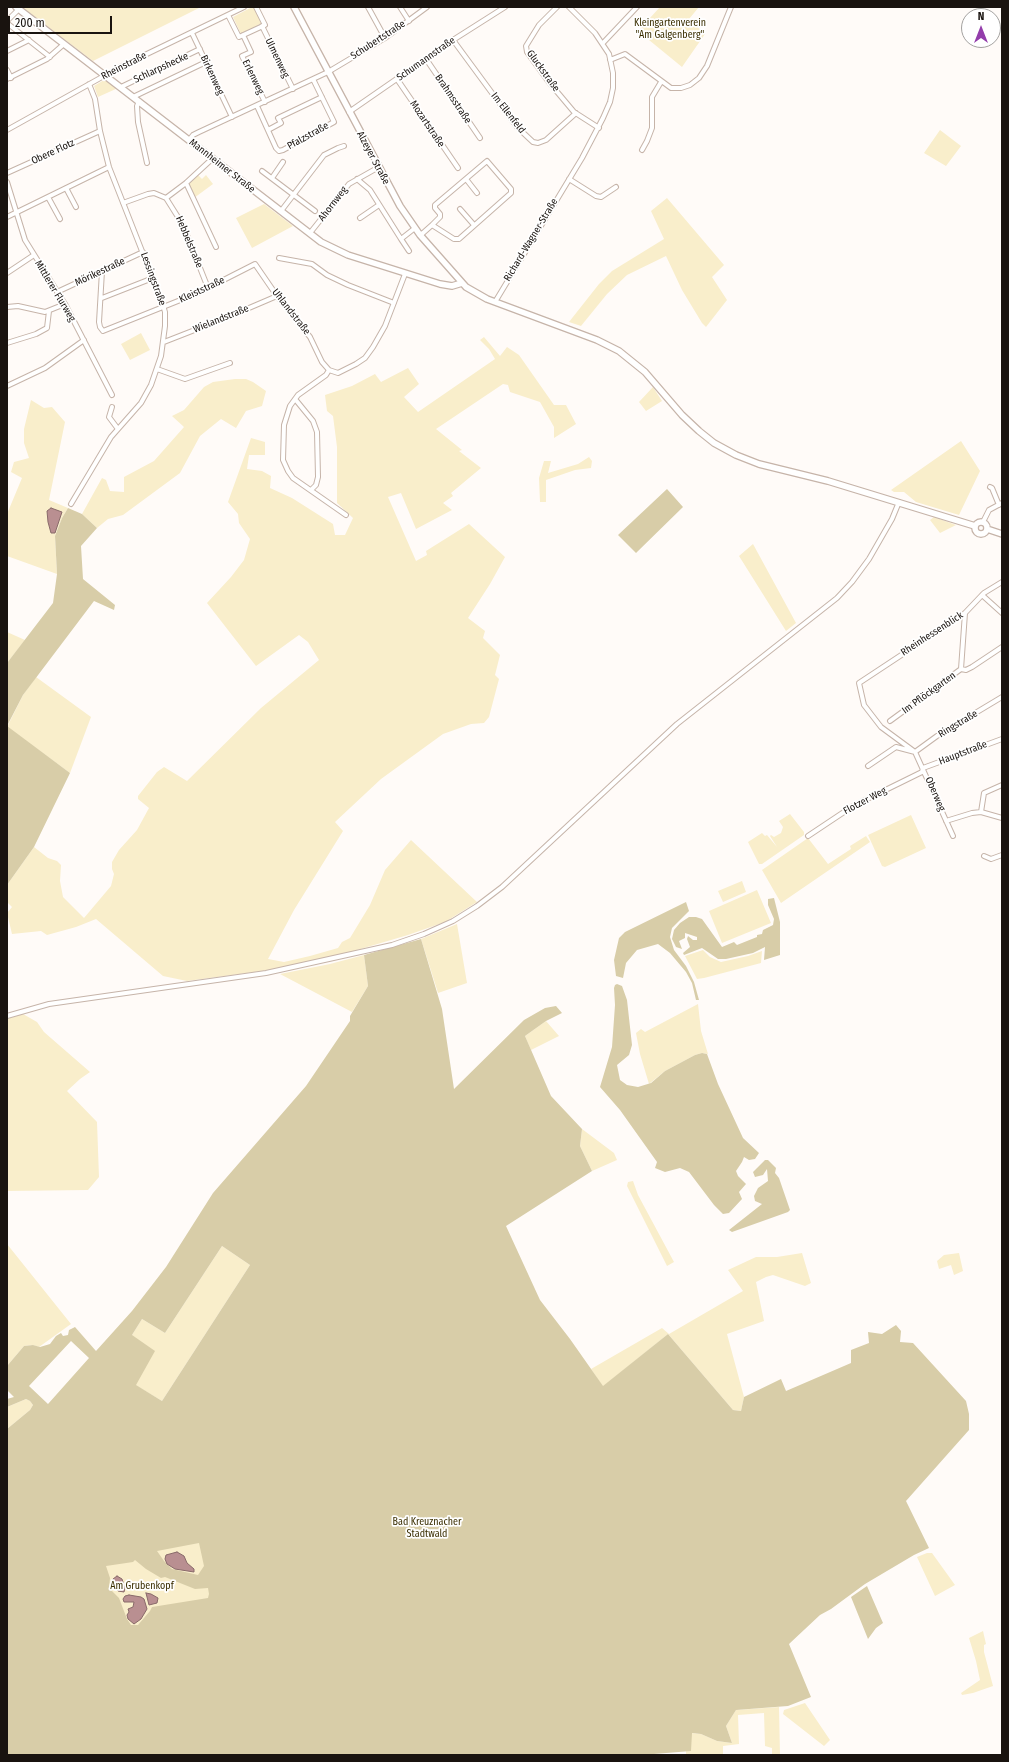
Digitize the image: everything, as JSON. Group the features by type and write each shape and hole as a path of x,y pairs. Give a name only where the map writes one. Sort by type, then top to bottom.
{"main road":[{"name":"Alzeyer Straße","path":"294,7 397,201 420,235 462,283 475,292 495,302 597,340 619,352 645,372 682,415 698,431 714,443 730,452 755,462 823,479 975,526"},
{"name":"Mannheimer Straße","path":"18,8 321,242 348,255 405,274 449,286 462,283"},
{"path":"449,286 455,282 456,276"},
{"path":"983,522 986,524 987,529 984,533 978,533 975,526 978,523 983,522"},
{"path":"987,529 1002,534"}],"street":[{"name":"Rheinstraße","path":"7,130 105,75 244,7"},
{"name":"Ulmenweg","path":"256,7 265,25 262,26 293,89"},
{"path":"368,7 385,38"},
{"path":"400,7 409,21"},
{"name":"Schubertstraße","path":"328,72 385,38 427,7"},
{"name":"Schumannstraße","path":"349,112 453,40 505,7"},
{"name":"Gluckstraße","path":"557,7 539,25 526,46 527,52 548,81 576,113 599,128"},
{"path":"603,43 637,7"},
{"path":"610,60 625,54 660,82 671,88 681,88 690,85 699,78 707,66 731,7"},
{"path":"18,8 7,22 50,57"},
{"name":"Richard-Wagner-Straße","path":"495,302 599,128 608,109 612,94 613,73 610,60 603,43 572,8"},
{"path":"228,15 239,37 262,26"},
{"name":"Birkenweg","path":"192,33 232,117"},
{"name":"Erlenweg","path":"243,35 251,52 242,56 265,102"},
{"path":"7,51 29,40"},
{"name":"Im Ellenfeld","path":"453,40 517,127 532,142 538,143 548,139 576,113"},
{"path":"7,70 9,79 50,57 64,44"},
{"name":"Schlarpshecke","path":"120,86 200,50"},
{"name":"Brahmsstraße","path":"426,59 480,138"},
{"name":"Schlarpshecke","path":"133,97 206,62"},
{"path":"189,140 193,135 328,72"},
{"name":"Pfalzstraße","path":"257,106 279,151 283,150 334,122 313,79"},
{"name":"Mozartstraße","path":"397,79 458,168"},
{"path":"642,150 652,128 652,97 660,82"},
{"name":"Lessingstraße","path":"71,504 111,437 141,403 151,386 164,342 164,306 109,167 100,131 95,99 88,84"},
{"path":"268,130 281,123 278,118 322,97"},
{"path":"139,101 137,106 138,122 148,164"},
{"name":"Obere Flotz","path":"7,173 100,131"},
{"path":"282,211 324,155 344,146"},
{"path":"123,203 154,193 166,198 186,183 213,158"},
{"path":"420,235 441,216 435,205 487,161 512,191 456,240 432,225"},
{"path":"272,178 283,162"},
{"path":"7,217 109,167"},
{"name":"Ahornweg","path":"310,233 349,184 379,167"},
{"path":"262,171 315,211"},
{"path":"357,179 370,190 409,251"},
{"path":"466,179 477,193"},
{"path":"569,179 596,196 601,197 616,187"},
{"name":"Mittlerer Flurweg","path":"7,182 25,240 65,304 112,395"},
{"path":"186,183 216,247"},
{"path":"66,188 76,207"},
{"path":"48,197 60,219"},
{"name":"Hebbelstraße","path":"166,198 183,225 208,288"},
{"path":"360,218 379,205"},
{"path":"460,209 474,225"},
{"path":"401,239 415,228"},
{"name":"Mörikestraße","path":"57,292 143,252"},
{"path":"7,273 34,255"},
{"path":"279,258 312,264 348,285 394,303"},
{"name":"Kleiststraße","path":"102,298 99,322 103,331 208,288 255,264"},
{"name":"Uhlandstraße","path":"255,264 277,296 310,337 322,362 329,370"},
{"path":"102,272 102,298 153,278"},
{"path":"346,515 293,478 288,471 283,460 284,425 287,411 295,399 309,386 326,375 329,370 335,373 342,372 365,358 378,340 405,274"},
{"name":"Wielandstraße","path":"164,342 227,318 277,296"},
{"path":"7,307 18,306 39,311 49,311 65,304"},
{"path":"7,343 36,334 47,328 49,311"},
{"path":"7,386 45,368 84,340"},
{"path":"157,369 185,379 230,363"},
{"path":"295,399 313,421 317,432 318,477 316,485 311,490"},
{"path":"112,407 109,418 118,429"},
{"path":"983,522 989,510 1001,504 990,487"},
{"path":"7,1016 50,1004 266,973 392,945 424,934 452,921 477,906 502,887 676,724 837,598 852,582 869,559 892,520 899,502"},
{"name":"Rheinhessenblick","path":"859,683 966,613 982,595 1002,582"},
{"path":"982,595 1002,613"},
{"name":"Im Pflöckgarten","path":"890,721 961,669 966,613"},
{"path":"961,669 966,670 972,667 1002,647"},
{"name":"Oberweg","path":"859,683 864,705 881,727 915,752 953,836"},
{"name":"Ringstraße","path":"915,752 937,736 1002,697"},
{"name":"Hauptstraße","path":"923,768 1002,739"},
{"path":"868,766 896,747 901,747 912,753 915,752"},
{"name":"Flotzer Weg","path":"808,836 853,806 922,772 923,768"},
{"path":"981,812 984,793 1002,786"},
{"path":"946,821 964,814 981,812 1002,818"},
{"path":"984,856 991,859 1002,855"}],"green space":[{"path":"22,7 201,7 93,61"},
{"path":"254,7 262,23 241,34 233,17"},
{"name":"Kleingartenverein \"Am Galgenberg\"","path":"660,7 699,7 689,19 705,34 682,67 638,31"},
{"path":"104,80 118,88 98,97 94,86"},
{"path":"940,130 961,146 946,166 924,153"},
{"path":"198,175 202,179 206,175 213,184 194,198 188,184"},
{"path":"667,198 724,265 712,277 727,300 706,327 682,290 666,256 627,275 607,294 581,326 569,322 599,284 612,271 664,239 651,211"},
{"path":"264,204 293,226 252,248 236,218"},
{"path":"141,333 150,350 130,360 121,344"},
{"path":"484,337 500,356 507,347 519,355 554,405 566,405 576,424 554,438 554,427 540,402 510,392 508,385 503,384 436,429 462,450 459,451 481,468 451,493 453,496 443,503 452,510 416,529 401,493 388,497 416,561 427,555 426,551 469,524 505,557 468,618 485,631 483,638 500,655 495,675 499,679 489,717 484,723 471,724 443,734 381,779 335,822 343,831 294,910 268,959 284,962 338,948 342,942 350,938 370,905 385,870 411,840 477,902 445,922 408,935 347,953 270,970 187,981 163,976 96,919 76,927 47,935 41,931 12,934 7,913 12,907 7,902 7,885 34,847 48,858 57,861 61,865 60,881 63,897 84,918 111,886 114,874 112,862 119,850 137,830 149,808 138,799 138,796 157,772 164,767 187,781 261,708 319,660 308,642 299,635 256,666 207,603 231,577 244,560 250,539 239,523 238,514 228,502 251,438 265,442 265,455 249,455 247,469 262,471 271,476 270,488 292,498 333,524 335,535 345,535 353,518 337,503 337,447 333,416 327,411 325,395 352,386 375,374 381,382 408,368 419,384 404,397 418,412 495,359 489,349 480,340"},
{"path":"246,379 266,391 262,406 246,411 236,428 221,419 200,436 180,473 123,515 108,519 97,528 82,514 102,478 106,480 110,491 124,492 124,477 154,461 184,427 172,416 184,410 204,387 213,382"},
{"path":"653,387 662,401 646,411 639,402"},
{"path":"31,400 44,408 52,407 65,422 49,500 68,508 62,518 55,536 57,574 7,556 7,514 22,478 11,472 14,462 29,458 24,443 24,429"},
{"path":"961,441 980,471 959,515 916,502 904,492 894,492 891,490"},
{"path":"589,457 592,461 591,468 575,470 546,480 546,502 540,502 539,478 544,461 551,461 548,473 578,464"},
{"path":"667,489 683,507 636,553 618,535"},
{"path":"68,508 82,514 97,528 81,546 83,579 115,605 114,610 94,601 23,695 7,726 7,663 53,603 57,574 55,536 62,518"},
{"path":"934,517 956,525 940,533 930,520"},
{"path":"753,544 796,623 786,631 739,556"},
{"path":"7,632 25,640 7,663"},
{"path":"36,677 91,717 70,773 7,727 23,695"},
{"path":"7,726 70,773 34,847 7,885"},
{"path":"790,814 804,832 804,835 762,864 759,864 748,842 762,833 765,836 767,835 777,847 770,836 771,835 774,837 781,833 783,827 779,821"},
{"path":"911,815 926,848 885,867 882,866 868,835"},
{"path":"866,836 870,842 781,903 762,870 808,838 828,864 851,849 850,846"},
{"path":"742,881 746,892 723,902 718,891"},
{"path":"757,890 771,923 722,943 709,911"},
{"path":"774,898 780,922 780,955 764,960 765,947 753,953 726,959 718,959 702,948 684,955 683,953 690,947 687,939 688,936 693,940 697,940 697,937 685,933 685,938 679,941 682,949 676,947 672,939 674,930 680,923 689,917 702,919 722,947 734,942 737,945 757,937 757,935 762,934 763,930 773,925 774,919 768,905 768,899"},
{"path":"686,902 689,911 672,928 670,937 674,950 686,966 694,982 699,1000 696,1000 692,983 686,972 670,953 658,944 637,950 626,963 623,978 616,976 614,960 619,938 625,932"},
{"path":"457,924 467,983 438,993 421,939"},
{"name":"Bad Kreuznacher Stadtwald","path":"421,939 442,1009 454,1089 524,1020 545,1008 556,1006 562,1013 546,1021 525,1036 551,1096 582,1129 580,1146 592,1171 506,1226 540,1300 603,1386 668,1334 733,1410 741,1411 744,1397 781,1379 786,1391 851,1363 851,1350 869,1343 868,1332 882,1334 896,1325 901,1331 900,1342 913,1343 966,1401 969,1414 969,1430 906,1501 929,1548 914,1555 865,1584 831,1609 820,1615 789,1644 811,1697 788,1706 736,1710 726,1726 732,1743 717,1741 701,1734 692,1733 691,1751 654,1755 7,1755 7,1429 30,1410 33,1405 26,1399 7,1407 7,1399 14,1397 7,1390 7,1366 24,1346 33,1345 40,1347 50,1344 56,1336 61,1333 63,1336 68,1335 69,1330 75,1327 96,1351 132,1311 166,1267 213,1193 306,1086 350,1021 350,1016 368,986 364,955","holes":["222,1246 250,1265 162,1401 136,1385 155,1351 132,1335 142,1319 165,1333","71,1341 89,1358 48,1404 29,1386","199,1543 204,1566 198,1575 172,1569 157,1551","135,1560 161,1578 165,1577 195,1589 208,1588 208,1598 152,1607 138,1625 131,1625 127,1619 119,1598 109,1588 110,1578 106,1566 133,1562"]},
{"path":"703,950 710,957 721,962 748,956 762,951 761,963 697,979 685,956"},
{"path":"364,955 368,986 352,1012 280,974 330,964"},
{"path":"617,984 622,986 627,1000 632,1045 629,1055 617,1065 620,1080 627,1085 638,1087 651,1083 665,1071 695,1055 702,1053 707,1054 718,1084 743,1138 759,1153 755,1159 749,1160 744,1157 736,1171 738,1176 746,1184 739,1192 742,1199 729,1213 723,1214 714,1205 689,1172 680,1168 665,1172 655,1168 657,1162 620,1110 600,1087 612,1047 615,1005 614,988"},
{"path":"698,1004 701,1031 708,1054 702,1053 695,1055 665,1071 649,1084 640,1054 636,1033 641,1029 645,1032"},
{"path":"23,1014 37,1022 44,1032 90,1072 67,1091 97,1122 99,1177 88,1190 7,1191 7,1019"},
{"path":"546,1021 559,1036 531,1050 525,1036"},
{"path":"582,1129 614,1153 617,1160 592,1171 580,1146"},
{"path":"765,1160 768,1160 776,1168 775,1173 779,1178 790,1210 732,1232 729,1230 762,1204 755,1201 754,1196 758,1188 768,1181 767,1169 763,1175 755,1177 753,1172"},
{"path":"633,1181 638,1195 674,1262 667,1266 627,1186 628,1182"},
{"path":"7,1244 71,1324 39,1347 33,1345 24,1346 7,1366"},
{"path":"222,1246 250,1265 162,1401 135,1385 132,1335 142,1319 165,1333"},
{"path":"802,1253 811,1283 805,1286 773,1275 756,1282 764,1321 727,1334 744,1397 741,1411 733,1410 668,1334 603,1387 591,1369 662,1328 669,1334 743,1291 728,1270 756,1257 777,1257"},
{"path":"959,1253 963,1271 954,1275 951,1265 939,1269 937,1261 944,1255"},
{"path":"26,1399 33,1405 30,1410 7,1429 7,1407"},
{"name":"Am Grubenkopf","path":"204,1535 217,1601 127,1629 76,1562"},
{"path":"927,1553 932,1553 955,1585 935,1596 917,1557"},
{"path":"867,1586 883,1623 876,1628 868,1639 851,1597"},
{"path":"983,1631 986,1644 984,1645 984,1652 993,1686 962,1695 961,1693 980,1680 969,1638"},
{"path":"805,1703 830,1740 824,1746 783,1714 784,1710"},
{"path":"779,1707 780,1755 772,1755 772,1748 765,1746 764,1713 738,1715 739,1744 723,1746 723,1755 686,1755 686,1751 691,1750 691,1733 701,1734 717,1741 732,1743 726,1726 736,1710"}],"shaded area":[{"path":"51,508 62,512 55,533 51,533 48,522 47,511"},
{"path":"177,1552 184,1556 187,1563 194,1569 194,1572 175,1569 167,1564 165,1559 166,1555"},
{"path":"117,1576 122,1579 125,1588 124,1592 118,1591 113,1584 113,1579"},
{"path":"146,1593 158,1598 157,1603 149,1605"},
{"path":"129,1595 144,1599 147,1609 141,1619 134,1624 128,1619 127,1615 129,1612 128,1609 133,1607 134,1602 124,1602 123,1599 125,1596"}]}
